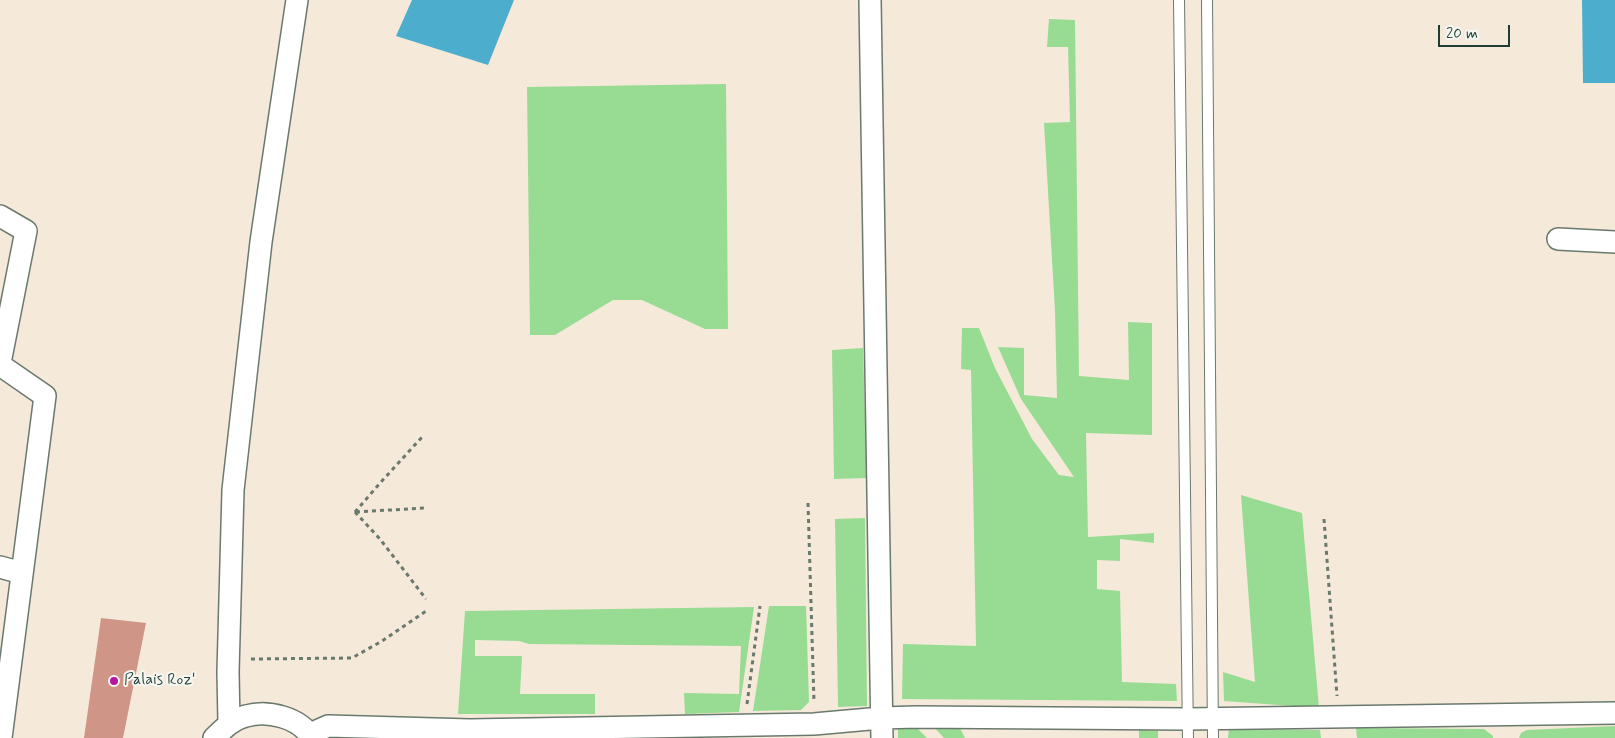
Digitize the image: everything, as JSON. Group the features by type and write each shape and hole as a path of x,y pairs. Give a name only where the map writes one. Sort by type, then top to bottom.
{"street":[{"path":"221,731 228,660 233,490 262,242 297,0"},
{"path":"870,0 882,728"},
{"path":"0,216 26,231 0,364 45,396 1,738"},
{"path":"1558,239 1615,242"},
{"path":"0,567 22,573"},
{"path":"221,731 245,716 262,713 280,716 296,723 311,736 328,726 470,730 814,724 882,728 1188,729 1338,717 1615,713"}],"lane":[{"path":"1179,0 1188,729"},
{"path":"1207,0 1213,728"}],"path":[{"path":"356,512 423,436"},
{"path":"808,503 814,724"},
{"path":"356,512 424,508"},
{"path":"356,512 380,539 426,599"},
{"path":"1324,520 1338,717"},
{"path":"744,725 760,606"},
{"path":"228,660 352,658 382,641 426,611"}],"green space":[{"path":"1049,19 1075,20 1079,376 1129,380 1128,322 1152,323 1152,435 1086,433 1088,537 1154,533 1154,543 1120,539 1120,561 1097,560 1097,589 1120,591 1122,682 1176,684 1177,701 902,699 903,644 976,646 971,370 961,369 962,328 979,328 995,368 1032,439 1059,475 1074,477 1021,399 998,347 1024,348 1024,395 1057,398 1055,311 1044,123 1070,122 1068,47 1047,47"},
{"path":"726,84 728,329 705,329 642,300 613,300 555,335 530,335 527,87"},
{"path":"863,348 867,478 834,479 832,350"},
{"path":"1241,495 1302,513 1319,708 1224,701 1223,672 1255,682"},
{"path":"865,518 867,706 838,707 835,519"},
{"path":"769,606 806,606 809,702 801,710 753,711"},
{"path":"754,607 739,712 685,714 684,693 739,694 741,646 529,644 519,641 475,640 475,656 522,656 520,694 595,694 595,714 458,714 465,611"},
{"path":"933,726 959,726 965,738 944,738"},
{"path":"1615,726 1615,738 1519,738 1521,733 1527,730"},
{"path":"1356,728 1484,729 1493,738 1357,738"},
{"path":"898,729 918,729 927,738 898,738"},
{"path":"1229,729 1320,730 1321,738 1228,738"},
{"path":"1139,730 1158,731 1158,738 1139,738"}],"water":[{"path":"412,0 514,0 488,65 396,36"},
{"path":"1582,0 1615,0 1615,83 1583,83"}],"building":[{"name":"Palais Roz'","path":"101,618 146,623 123,738 84,738"}],"place":[{"name":"Palais Roz'","path":"114,681"}]}
